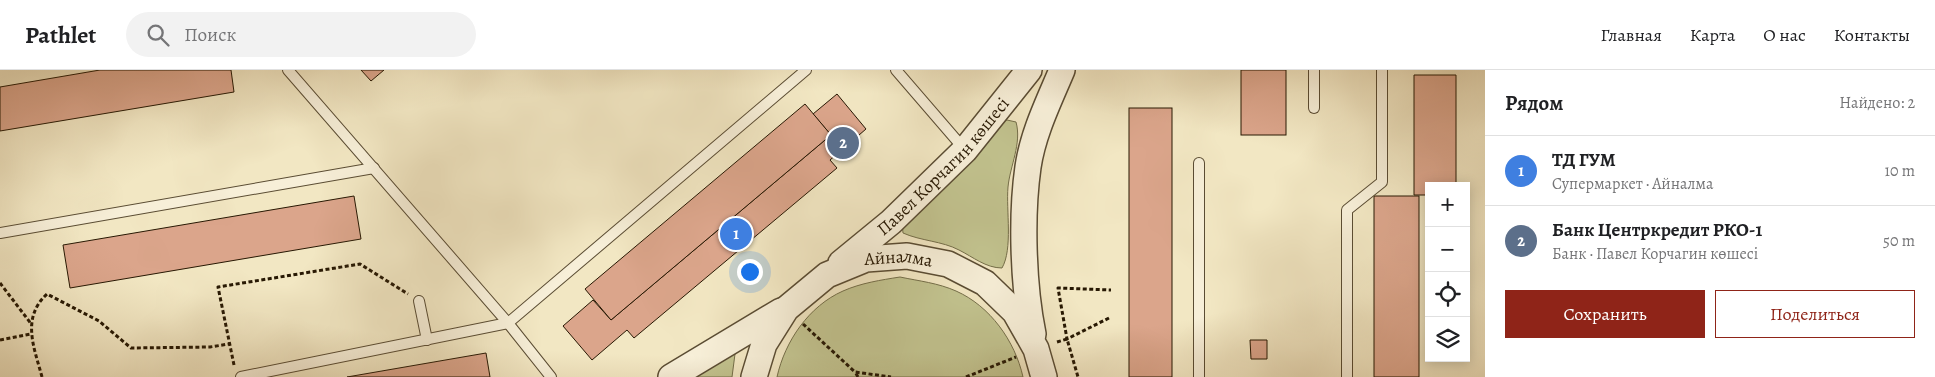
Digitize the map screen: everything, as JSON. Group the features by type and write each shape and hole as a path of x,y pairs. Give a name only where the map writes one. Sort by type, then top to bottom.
{"street":[{"name":"Павел Корчагин көшесі","path":"827,274 891,222 965,150 1029,70"},
{"path":"1036,349 1029,314 1023,226 1028,166 1044,111 1062,70"},
{"name":"Айналма","path":"754,377 764,344 786,309 827,274 866,259 907,256 948,264 991,289 1015,312 1036,349 1044,377"},
{"path":"671,377 786,309"}],"lane":[{"path":"288,70 508,324 551,377"},
{"path":"238,373 508,324 806,70"},
{"path":"896,70 965,150"},
{"path":"1314,70 1314,108"},
{"path":"1347,377 1347,210 1382,182 1382,70"},
{"path":"1199,163 1199,377"},
{"path":"0,233 374,168"},
{"path":"419,301 426,340"}],"path":[{"path":"238,373 229,344 218,287 360,264 419,301"},
{"path":"0,283 32,325"},
{"path":"1078,377 1067,339 1058,288 1111,290"},
{"path":"42,377 31,334 37,303 47,294 100,321 132,348 210,347 229,344"},
{"path":"786,309 855,372 858,377"},
{"path":"966,377 1036,349 1067,339 1109,318"},
{"path":"0,340 31,334"},
{"path":"855,372 891,377"}],"green space":[{"path":"1007,120 1016,122 1018,138 1008,187 1008,240 1002,268 985,264 952,247 903,233 902,222 999,122"},
{"path":"900,277 949,288 980,306 990,315 1007,338 1014,350 1023,377 777,377 792,338 809,315 819,306 850,288"},
{"path":"727,350 735,354 732,377 686,377"}],"building":[{"path":"100,70 231,70 234,92 0,131 0,87"},
{"path":"361,70 384,70 371,81"},
{"path":"1241,70 1286,70 1286,135 1241,135"},
{"path":"1414,75 1456,75 1456,182 1425,182 1425,195 1414,195"},
{"path":"837,94 866,129 830,160 837,168 634,338 627,330 592,360 563,326 593,300 611,320 831,135 813,114"},
{"path":"805,104 831,135 611,320 585,289"},
{"path":"1129,108 1172,108 1172,377 1129,377"},
{"path":"354,196 361,239 70,288 63,245"},
{"path":"1374,196 1419,196 1419,377 1374,377"},
{"path":"1250,340 1267,340 1267,359 1251,359"},
{"path":"486,353 490,377 347,377"}],"place":[{"name":"Банк Центркредит РКО-1","path":"843,143"},
{"name":"ТД ГУМ","path":"736,234"}]}
